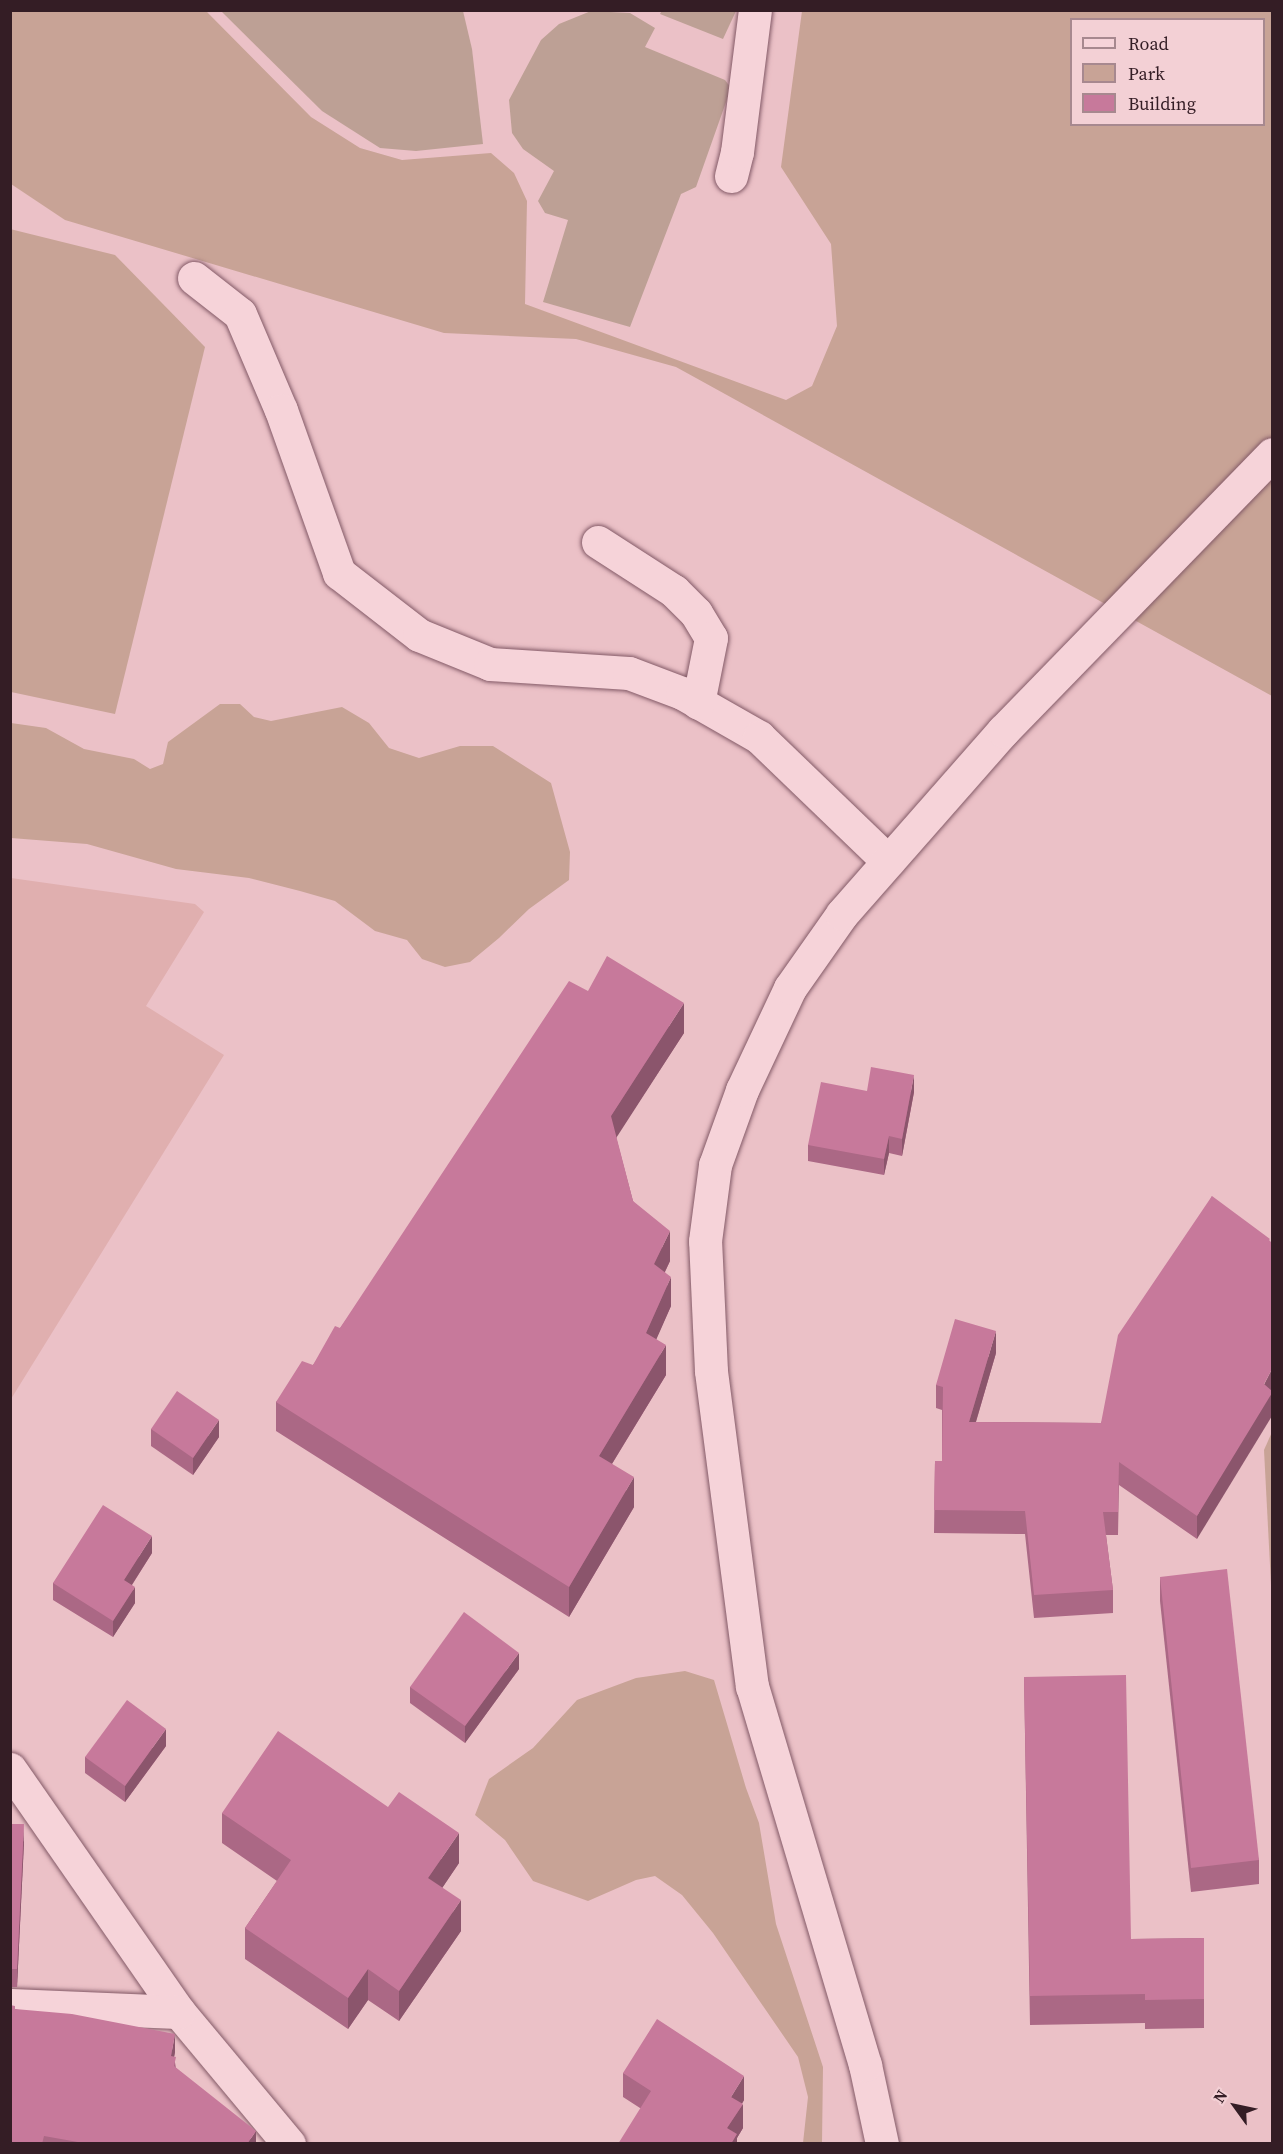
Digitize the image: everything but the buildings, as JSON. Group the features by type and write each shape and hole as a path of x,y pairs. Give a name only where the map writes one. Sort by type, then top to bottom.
{"street":[{"path":"730,176 737,152 755,10"},
{"path":"194,278 240,314 281,410 339,573 419,635 490,664 629,673 682,693 759,737 888,861"},
{"path":"882,2144 865,2065 752,1687 711,1371 705,1241 715,1165 742,1090 790,988 842,914 1003,731 1272,454"},
{"path":"598,542 674,591 696,613 711,638 698,703"},
{"path":"14,1781 179,2012 289,2144"},
{"path":"10,2005 179,2012"}],"shaded area":[{"path":"662,10 736,11 723,39 660,14"},
{"path":"221,11 463,11 472,49 483,144 416,151 380,148 322,111"},
{"path":"591,11 630,13 655,28 645,47 725,80 731,88 696,187 681,194 630,327 543,302 568,220 545,213 538,201 554,171 523,149 512,133 509,100 541,40 559,24"},
{"path":"11,878 195,904 204,912 146,1006 224,1055 11,1399"}],"green space":[{"path":"10,11 206,11 311,117 360,148 402,160 491,153 514,173 527,201 525,304 786,400 812,386 837,326 831,244 781,167 802,11 1272,11 1272,696 676,367 576,339 444,333 65,220 11,184"},
{"path":"10,229 115,255 205,347 115,714 11,692"},
{"path":"220,704 240,704 254,717 271,721 342,707 369,723 389,748 419,758 460,746 493,746 551,783 570,852 569,880 529,909 470,962 445,967 422,959 407,940 375,931 335,901 249,878 176,869 87,844 11,838 11,723 46,728 84,749 134,759 150,769 163,764 168,742"},
{"path":"1272,1432 1272,1604 1264,1450"},
{"path":"685,1671 714,1680 746,1788 759,1823 776,1924 823,2067 822,2143 803,2143 808,2097 798,2057 713,1933 682,1895 655,1876 636,1880 588,1901 533,1881 505,1840 475,1815 489,1779 533,1748 577,1700 636,1678"}]}
